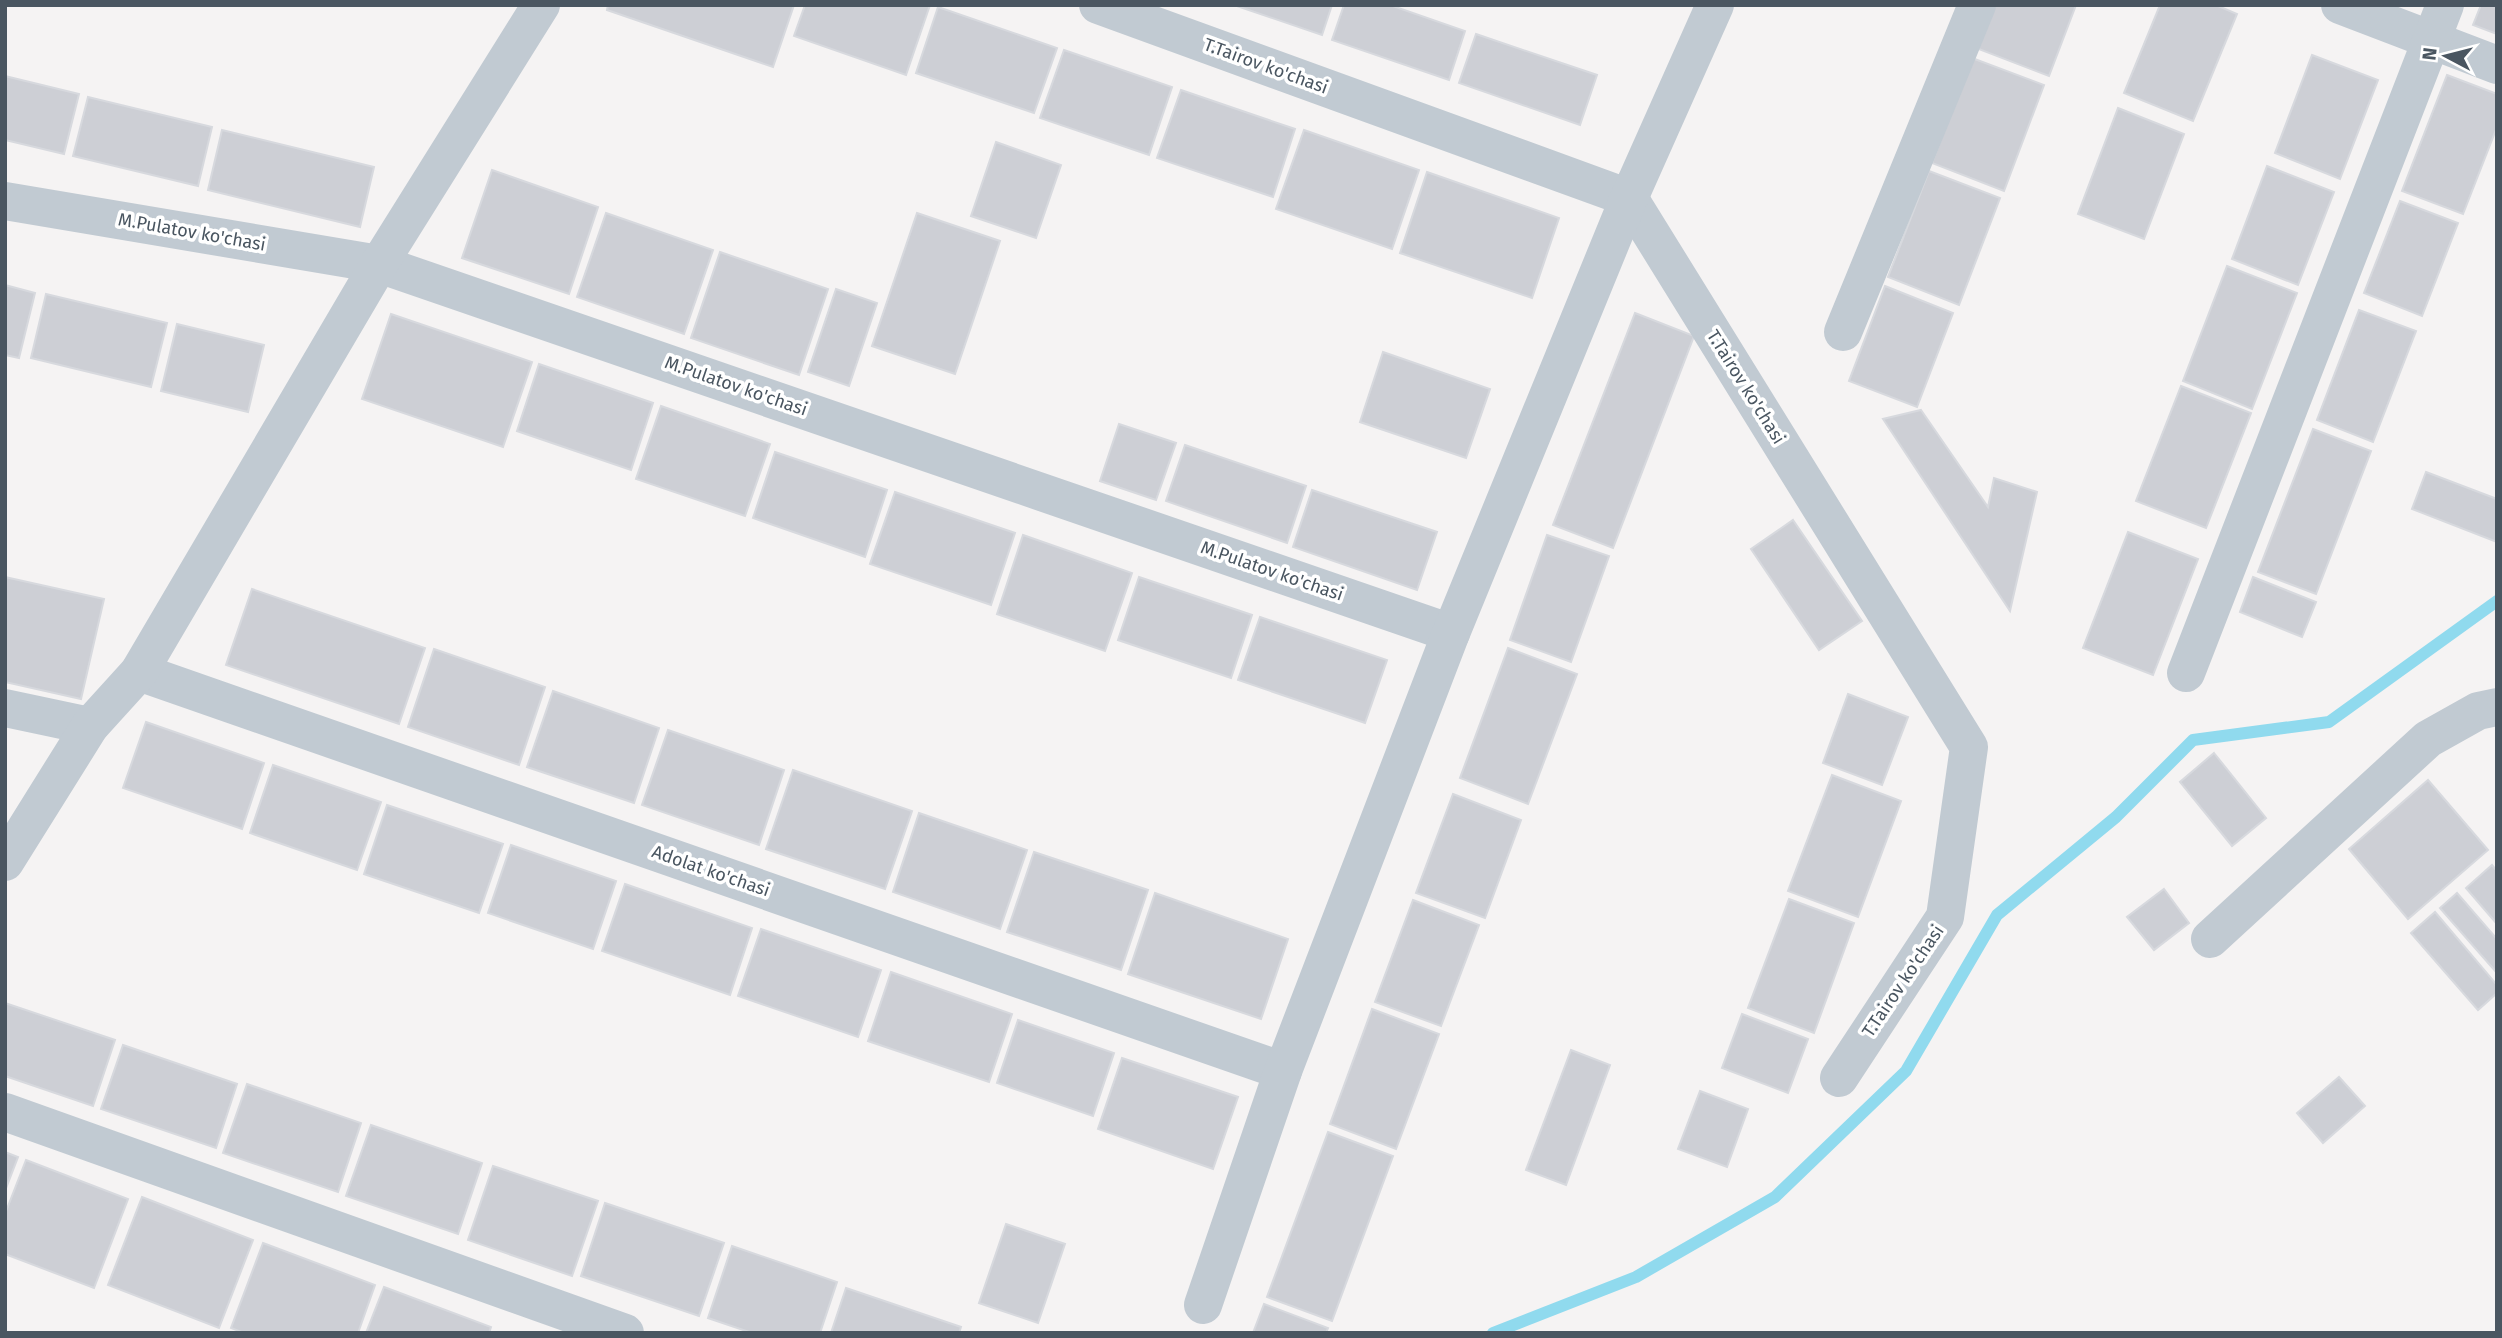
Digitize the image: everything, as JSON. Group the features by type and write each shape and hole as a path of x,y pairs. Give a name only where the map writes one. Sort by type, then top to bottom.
{"street":[{"path":"5,862 89,726 139,672 379,264 541,5"},
{"name":"T.Tairov ko'chasi","path":"1098,5 1629,198 1969,747 1945,917 1839,1078"},
{"path":"1203,1305 1283,1071 1451,633 1629,198 1715,5"},
{"path":"1843,332 1977,5"},
{"path":"2340,5 2497,65"},
{"path":"2186,673 2445,5"},
{"name":"M.Pulatov ko'chasi","path":"5,201 379,264 1451,633"},
{"name":"Adolat ko'chasi","path":"139,672 1283,1071"},
{"path":"2210,939 2428,739 2478,711 2497,707"},
{"path":"5,708 89,726"},
{"path":"5,1112 625,1333"}],"building":[{"path":"608,5 794,5 773,67 607,10"},
{"path":"805,5 930,5 906,75 794,36"},
{"path":"1234,5 1332,5 1322,35"},
{"path":"1344,5 1390,5 1465,31 1449,80 1332,40"},
{"path":"1992,5 2076,5 2049,76 1976,48"},
{"path":"2160,5 2216,5 2237,14 2193,121 2124,93"},
{"path":"2481,5 2497,5 2497,34 2473,25"},
{"path":"938,7 1057,48 1034,113 916,73"},
{"path":"1476,34 1597,75 1580,125 1459,83"},
{"path":"1064,50 1172,87 1149,155 1040,118"},
{"path":"2312,55 2378,80 2340,179 2275,153"},
{"path":"1972,58 2044,85 2004,191 1932,163"},
{"path":"2447,75 2497,94 2497,127 2463,214 2402,191"},
{"path":"5,76 79,94 64,154 5,140"},
{"path":"1181,90 1295,129 1273,197 1157,158"},
{"path":"88,97 212,127 198,186 73,156"},
{"path":"2118,108 2184,134 2144,239 2078,214"},
{"path":"222,130 374,167 360,227 208,190"},
{"path":"1304,130 1419,170 1392,249 1276,209"},
{"path":"996,142 1061,165 1036,238 971,216"},
{"path":"2267,166 2334,192 2298,285 2232,259"},
{"path":"492,170 598,207 569,294 462,258"},
{"path":"1929,171 2000,198 1959,305 1888,277"},
{"path":"1427,172 1559,218 1532,298 1400,253"},
{"path":"2400,201 2458,223 2422,316 2364,293"},
{"path":"606,213 713,250 684,334 577,297"},
{"path":"917,213 1000,241 955,374 872,346"},
{"path":"720,252 828,289 799,375 691,338"},
{"path":"2227,266 2297,293 2252,409 2183,381"},
{"path":"5,285 35,293 19,358 5,355"},
{"path":"1885,286 1953,313 1917,407 1849,381"},
{"path":"836,289 877,303 849,386 808,372"},
{"path":"46,294 167,323 151,387 31,358"},
{"path":"2359,310 2416,331 2373,442 2317,420"},
{"path":"1635,313 1694,336 1613,548 1553,525"},
{"path":"391,314 532,362 503,447 362,399"},
{"path":"177,324 264,345 248,412 161,391"},
{"path":"1383,352 1490,389 1466,458 1360,422"},
{"path":"539,364 653,403 631,470 517,431"},
{"path":"2181,386 2251,413 2206,528 2136,501"},
{"path":"661,406 770,444 745,516 636,479"},
{"path":"1921,410 1988,507 1994,478 2037,492 2010,611 1883,419"},
{"path":"1119,424 1176,443 1156,500 1100,481"},
{"path":"2313,429 2371,451 2316,594 2258,572"},
{"path":"1185,445 1306,486 1287,543 1166,501"},
{"path":"775,452 887,490 865,557 753,518"},
{"path":"2426,472 2497,499 2497,542 2412,509"},
{"path":"1312,490 1437,532 1417,590 1293,547"},
{"path":"895,492 1015,533 991,605 870,564"},
{"path":"1793,520 1862,621 1819,650 1751,549"},
{"path":"2128,532 2198,559 2153,675 2083,648"},
{"path":"1023,535 1132,573 1105,651 997,614"},
{"path":"1547,535 1609,556 1571,662 1510,640"},
{"path":"5,577 104,599 81,699 5,682"},
{"path":"1139,577 1252,615 1231,678 1118,640"},
{"path":"2253,577 2316,602 2302,637 2240,612"},
{"path":"252,589 425,648 399,724 226,665"},
{"path":"1260,617 1387,660 1365,723 1238,680"},
{"path":"1508,648 1577,674 1528,804 1460,778"},
{"path":"434,649 545,687 519,765 408,727"},
{"path":"553,691 659,728 634,803 527,767"},
{"path":"1848,694 1908,717 1882,785 1823,763"},
{"path":"146,722 264,763 242,829 123,788"},
{"path":"668,730 784,770 759,845 642,805"},
{"path":"2214,753 2266,818 2232,846 2180,782"},
{"path":"273,765 381,802 357,870 250,833"},
{"path":"793,770 912,811 885,889 766,849"},
{"path":"1832,775 1901,801 1858,917 1788,891"},
{"path":"2428,780 2488,850 2408,919 2349,849"},
{"path":"1453,794 1521,820 1485,918 1416,893"},
{"path":"387,805 503,844 479,913 364,874"},
{"path":"919,813 1027,850 1000,929 893,892"},
{"path":"511,845 616,881 593,949 488,913"},
{"path":"1034,852 1148,890 1121,970 1007,932"},
{"path":"2492,865 2497,871 2497,924 2466,888"},
{"path":"625,884 752,928 730,995 602,951"},
{"path":"2164,889 2189,923 2154,950 2127,917"},
{"path":"1155,893 1288,939 1261,1019 1128,974"},
{"path":"2457,893 2497,939 2497,973 2440,908"},
{"path":"1789,899 1854,923 1814,1033 1748,1008"},
{"path":"1413,900 1479,925 1441,1026 1375,1002"},
{"path":"2435,912 2497,985 2497,993 2478,1010 2411,933"},
{"path":"761,929 881,970 858,1037 738,996"},
{"path":"891,972 1012,1014 989,1082 868,1041"},
{"path":"5,1003 115,1040 93,1106 5,1076"},
{"path":"1372,1009 1439,1034 1396,1149 1330,1124"},
{"path":"1742,1014 1808,1039 1788,1093 1722,1068"},
{"path":"1018,1020 1114,1053 1093,1116 997,1083"},
{"path":"123,1045 237,1084 216,1148 101,1109"},
{"path":"1571,1050 1610,1065 1566,1185 1526,1170"},
{"path":"1122,1058 1238,1097 1213,1169 1098,1129"},
{"path":"2339,1077 2365,1106 2323,1143 2297,1113"},
{"path":"247,1084 361,1123 338,1192 223,1153"},
{"path":"1700,1091 1748,1109 1727,1167 1678,1149"},
{"path":"371,1125 482,1163 458,1234 346,1196"},
{"path":"1328,1132 1393,1156 1332,1321 1267,1297"},
{"path":"5,1152 18,1157 5,1191"},
{"path":"26,1160 128,1199 94,1288 5,1254 5,1214"},
{"path":"493,1166 598,1201 572,1276 468,1240"},
{"path":"142,1197 253,1240 219,1328 108,1285"},
{"path":"605,1203 724,1243 699,1316 581,1276"},
{"path":"1006,1224 1065,1244 1038,1323 979,1303"},
{"path":"263,1243 375,1285 358,1333 244,1333 231,1328"},
{"path":"732,1246 837,1282 820,1333 752,1333 708,1318"},
{"path":"384,1287 491,1327 489,1333 366,1333"},
{"path":"846,1288 961,1327 959,1333 831,1333"},
{"path":"1264,1304 1328,1328 1326,1333 1253,1333"}],"waterway":[{"path":"1493,1333 1636,1277 1775,1197 1906,1071 1997,915 2116,817 2193,740 2329,722 2497,601"}]}
